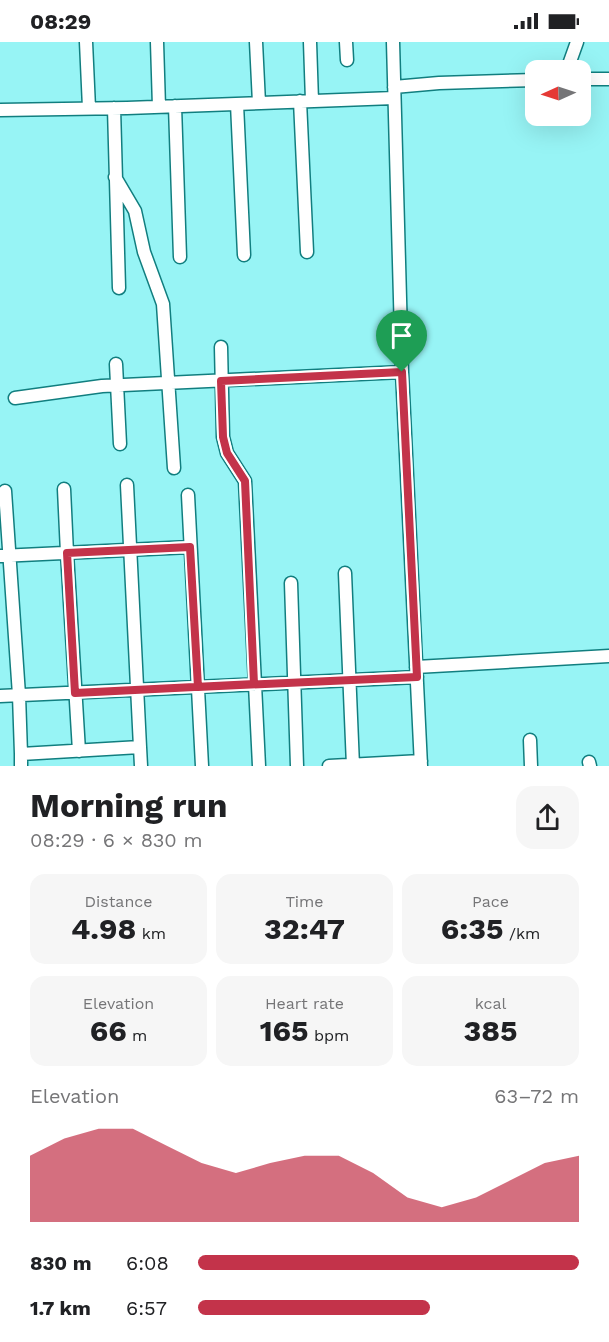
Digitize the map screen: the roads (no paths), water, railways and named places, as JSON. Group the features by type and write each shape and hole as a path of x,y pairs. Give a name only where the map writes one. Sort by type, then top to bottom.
{"street":[{"path":"86,42 89,108"},
{"path":"157,42 159,107"},
{"path":"256,42 259,103"},
{"path":"307,252 306,101 310,42"},
{"path":"346,42 347,60"},
{"path":"329,766 421,764 402,372 393,42"},
{"path":"571,60 577,42"},
{"path":"591,79 609,79"},
{"path":"0,110 306,101 394,92 439,83 525,80"},
{"path":"237,104 244,255"},
{"path":"175,106 180,257"},
{"path":"114,108 119,288"},
{"path":"115,177 135,211 144,252 163,304 174,468"},
{"path":"221,346 223,437 227,453 245,481 259,766"},
{"path":"116,364 120,444"},
{"path":"15,399 102,386 402,372"},
{"path":"127,485 141,766"},
{"path":"64,489 79,751"},
{"path":"5,491 5,556 19,695 21,760 79,751 141,747"},
{"path":"188,495 202,766"},
{"path":"5,556 190,547"},
{"path":"345,573 353,765"},
{"path":"291,583 297,766"},
{"path":"0,696 350,680 416,672 609,657"},
{"path":"530,740 531,766"}]}
